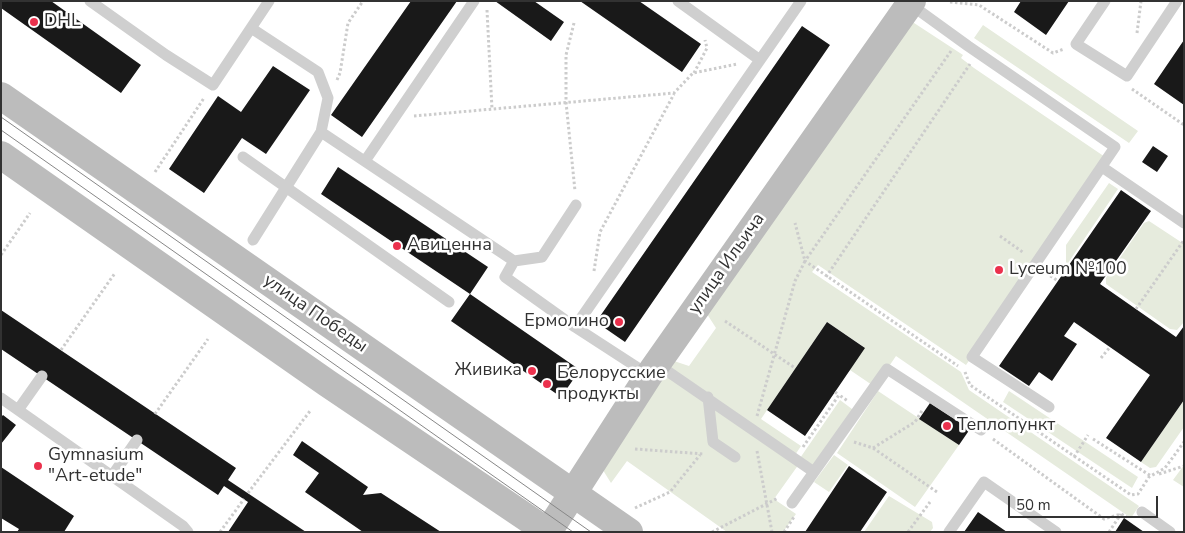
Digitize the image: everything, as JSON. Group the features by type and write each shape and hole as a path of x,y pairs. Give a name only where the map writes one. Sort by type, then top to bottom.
{"main road":[{"name":"улица Ильича","path":"548,532 653,369 912,3"},
{"name":"улица Победы","path":"1,96 573,493 629,521"},
{"path":"1,155 318,378 548,532"}],"lane":[{"path":"90,1 166,55 213,85 269,1"},
{"path":"364,161 474,1"},
{"path":"678,1 760,60"},
{"path":"575,327 801,1"},
{"path":"1105,1 1076,44 1127,76 1177,1"},
{"path":"912,3 948,33 1115,147 972,357 1049,407"},
{"path":"251,28 318,72 328,98 321,132 252,240"},
{"path":"321,132 514,261 542,257 576,205"},
{"path":"243,157 449,302"},
{"path":"1102,167 1184,222"},
{"path":"514,261 505,277 575,327 708,398 814,472"},
{"path":"792,503 887,369 981,430"},
{"path":"18,410 42,376"},
{"path":"1,398 188,532"},
{"path":"708,398 713,442 735,457"},
{"path":"112,476 137,440"},
{"path":"949,532 984,482 1056,532"},
{"path":"1142,512 1170,532"}],"path":[{"path":"328,98 340,73 348,23 363,1"},
{"path":"487,1 492,109"},
{"path":"950,2 979,5 1054,53 1076,44"},
{"path":"574,23 566,54 566,102 576,205"},
{"path":"772,532 754,430 795,281 805,261 955,46"},
{"path":"589,305 600,232 674,93 694,73 760,60"},
{"path":"826,277 972,60"},
{"path":"155,172 213,85"},
{"path":"1128,87 1184,125"},
{"path":"396,117 674,93"},
{"path":"1,255 30,213"},
{"path":"795,223 805,261 964,369 970,385 1131,495 1138,494 1149,477 1165,468 1184,442"},
{"path":"1000,236 1037,262"},
{"path":"1136,309 1184,240"},
{"path":"61,350 114,272"},
{"path":"1050,276 1058,281"},
{"path":"725,321 795,368"},
{"path":"155,414 208,338"},
{"path":"1102,358 1110,347"},
{"path":"835,392 859,408"},
{"path":"635,449 735,457 795,459 839,395"},
{"path":"873,448 915,422 930,398"},
{"path":"248,493 310,411"},
{"path":"981,430 1104,519 1121,514 1134,522 1142,512"},
{"path":"1074,457 1088,435"},
{"path":"839,436 873,448 936,492"},
{"path":"1093,439 1149,477"},
{"path":"629,521 670,492 700,454"},
{"path":"1149,477 1184,466"},
{"path":"220,532 244,499"},
{"path":"712,532 774,499"},
{"path":"908,532 930,502"},
{"path":"1109,532 1121,514"}],"shaded area":[{"path":"911,21 963,55 961,58 974,68 1108,159 966,365 818,265 812,272 961,372 969,390 1139,506 1131,518 896,356 875,387 850,370 864,347 827,322 761,419 801,446 793,458 799,464 774,499 796,514 783,532 727,532 627,461 611,483 601,467 674,361 689,366 716,328 707,314"},
{"path":"983,25 1138,131 1129,143 974,38"},
{"path":"1109,183 1118,189 1066,266 1066,245"},
{"path":"1149,221 1184,244 1184,322 1177,330 1170,329 1106,284 1106,278 1144,223"},
{"path":"878,391 959,445 915,507 837,453"},
{"path":"1009,391 1138,477 1132,488 1003,402"},
{"path":"840,400 856,412 814,472 798,461"},
{"path":"1184,400 1184,427 1156,467 1150,468 1141,462"},
{"path":"834,455 848,465 829,492 814,482"},
{"path":"1184,465 1184,487 1173,480"},
{"path":"889,496 932,522 933,528 930,532 864,532"}],"building":[{"path":"1,1 51,1 141,65 121,93 1,8"},
{"path":"411,1 457,1 362,137 331,115"},
{"path":"495,1 534,1 564,22 551,41"},
{"path":"580,1 639,1 701,44 682,72"},
{"path":"1021,1 1069,1 1046,35 1014,12"},
{"path":"802,26 830,45 625,342 596,322"},
{"path":"1184,40 1184,105 1154,84"},
{"path":"273,66 310,90 266,154 242,138 204,193 169,169 218,96 241,112"},
{"path":"1153,146 1168,156 1157,172 1142,162"},
{"path":"338,167 488,267 470,294 321,194"},
{"path":"1121,190 1151,211 1100,284 1176,337 1184,326 1184,400 1141,462 1106,438 1150,375 1074,322 1064,336 1077,344 1052,381 1039,372 1029,386 999,366"},
{"path":"470,294 580,370 561,397 451,321"},
{"path":"1,310 236,468 228,480 306,532 228,532 248,502 224,486 218,495 1,349"},
{"path":"827,322 865,348 805,436 767,410"},
{"name":"Теплопункт","path":"930,403 970,429 959,445 919,419"},
{"path":"3,415 16,425 1,444 1,417"},
{"path":"302,441 368,487 363,495 381,493 441,532 363,532 305,492 319,473 293,455"},
{"path":"849,466 887,492 860,532 805,532"},
{"path":"1,467 74,516 64,532 17,532 19,529 1,518"},
{"path":"978,512 1007,532 964,532"},
{"path":"1124,518 1144,532 1115,532"}],"tram line":[{"path":"1,117 591,532"},
{"path":"1,130 573,532"}],"place":[{"name":"DHL","path":"34,22"},
{"name":"Авиценна","path":"397,246"},
{"name":"Lyceum №100","path":"999,270"},
{"name":"Ермолино","path":"619,322"},
{"name":"Живика","path":"532,371"},
{"name":"Белорусские продукты","path":"547,384"},
{"name":"Теплопункт","path":"947,426"},
{"name":"Gymnasium \"Art-etude\"","path":"38,466"}]}
